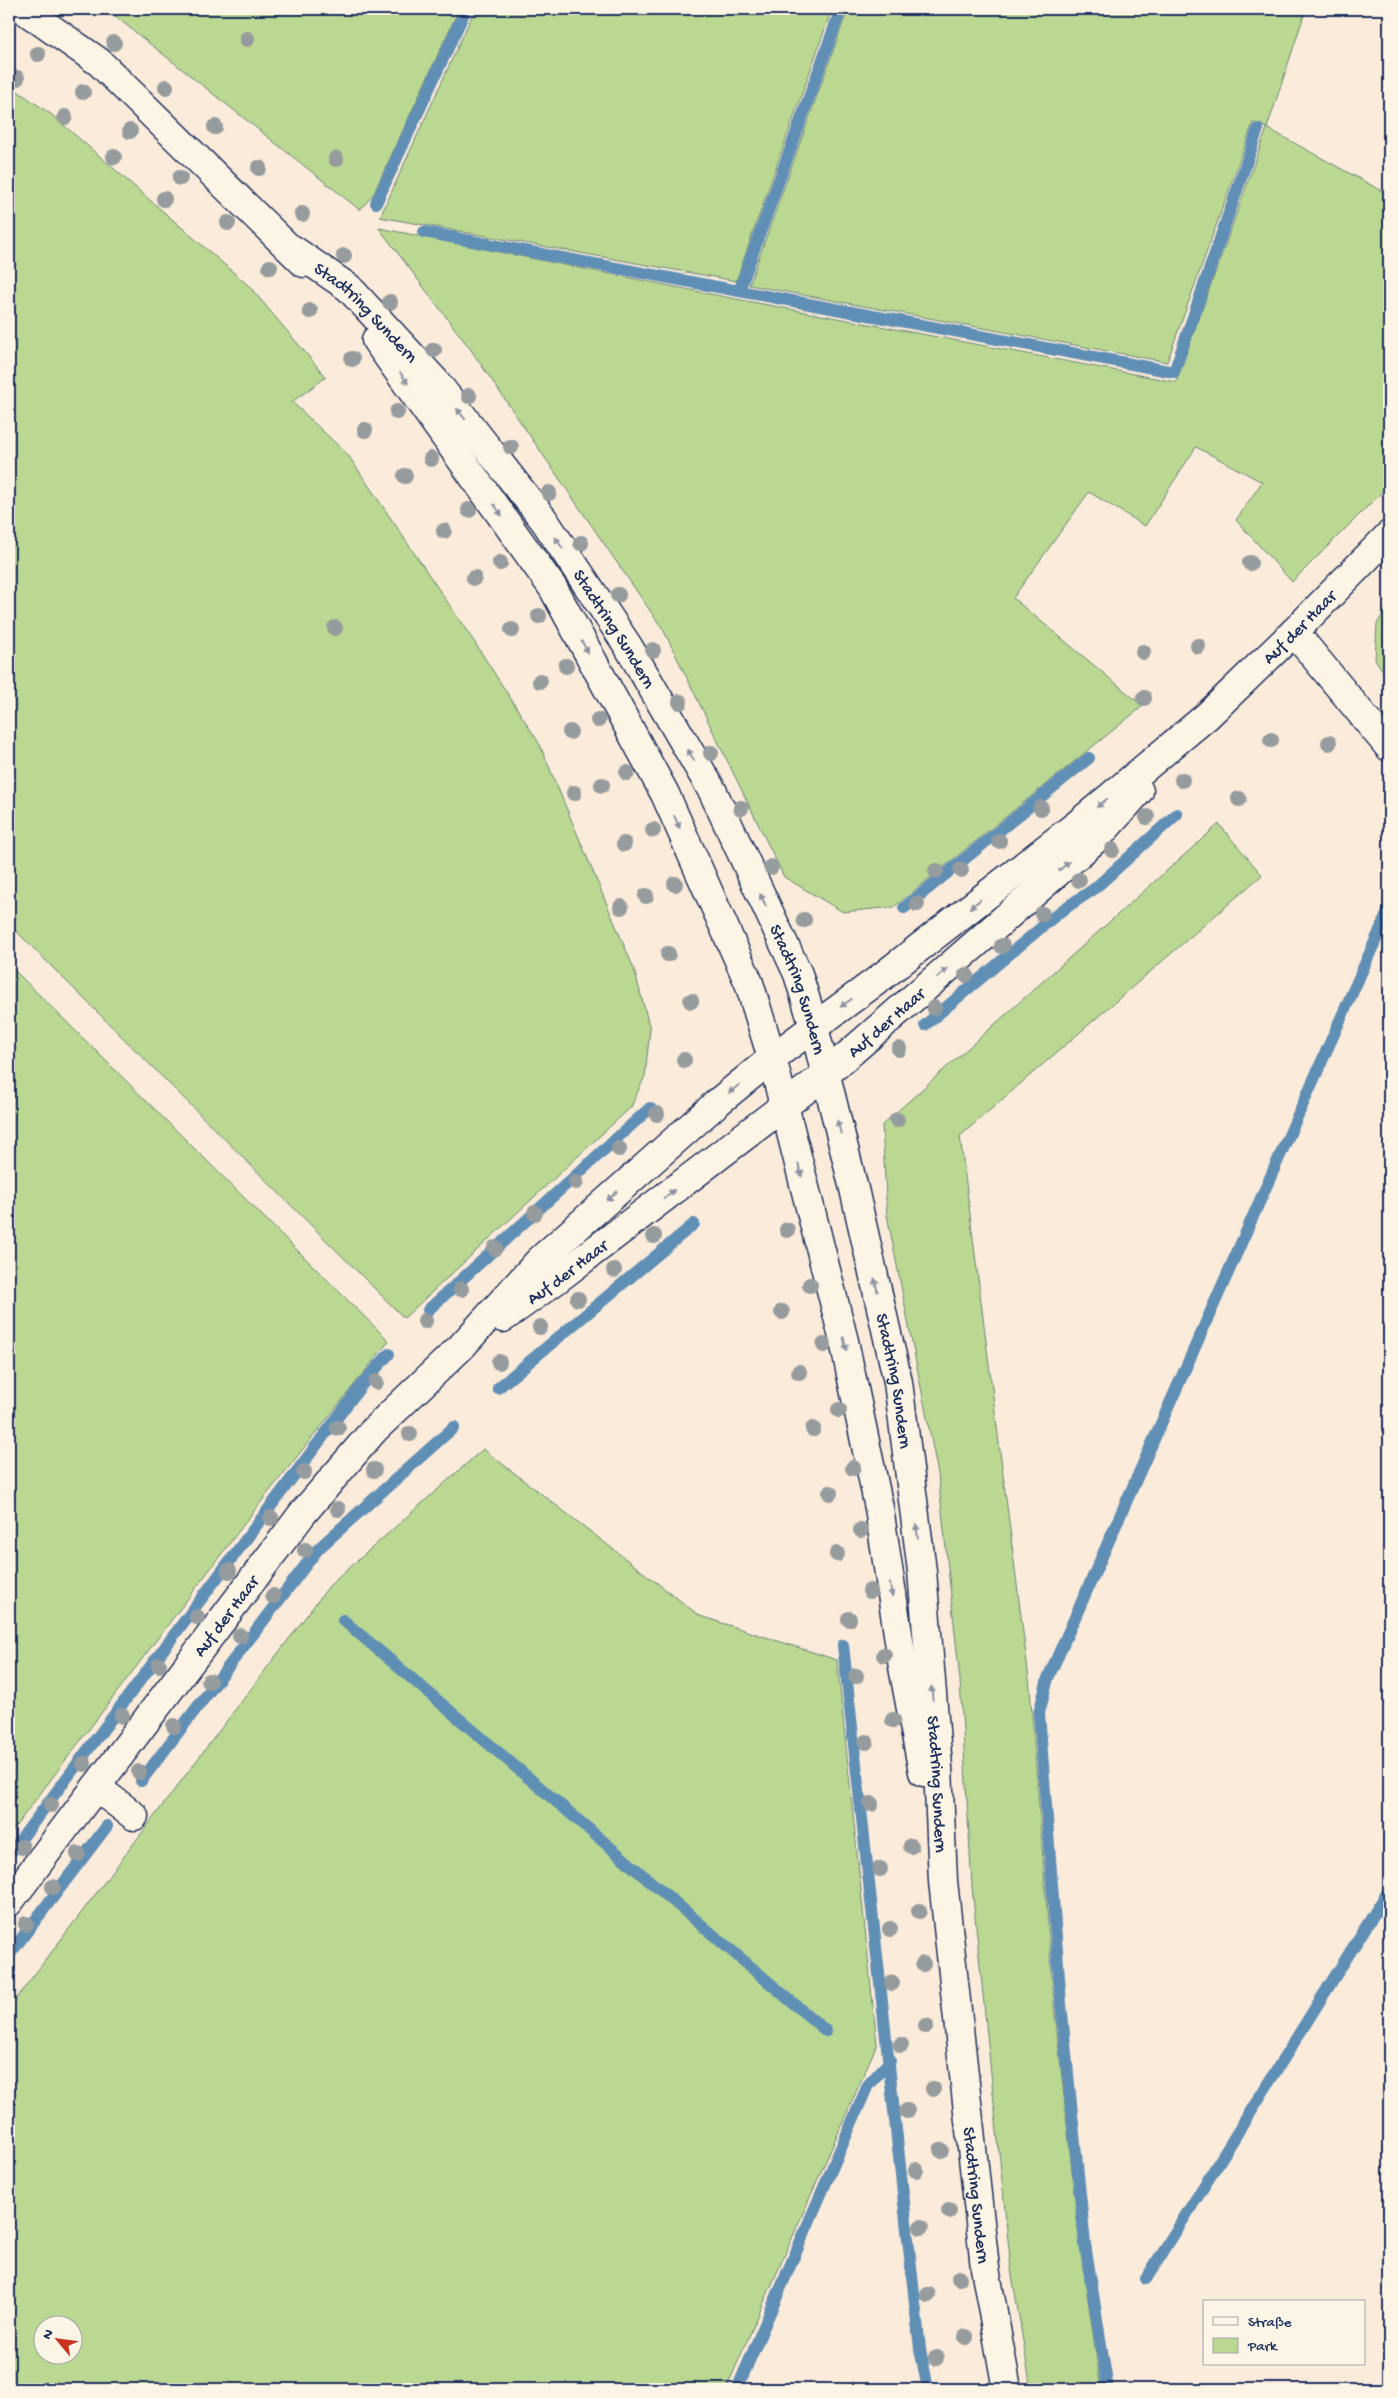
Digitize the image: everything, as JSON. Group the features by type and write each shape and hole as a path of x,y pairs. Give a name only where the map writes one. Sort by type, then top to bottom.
{"main road":[{"name":"Stadtring Sundern","path":"23,9 99,62 292,249 384,349 553,588 665,794 749,983 772,1058 844,1341 858,1406 878,1508 903,1667 943,1881"},
{"name":"Stadtring Sundern","path":"292,249 349,288 435,381 544,520 628,646 713,792 798,974 826,1074 898,1382 922,1571 938,1767 943,1881 985,2268 1007,2389"},
{"name":"Auf der Haar","path":"9,1902 304,1512 375,1429 461,1347 540,1260 717,1103 772,1058 879,979 1080,823 1207,716 1294,632 1389,535"},
{"path":"1294,632 1389,747"},
{"name":"Auf der Haar","path":"461,1347 556,1280 826,1074 1097,838 1207,716"},
{"path":"96,1787 134,1816"}],"green space":[{"path":"106,9 459,9 373,195 360,210"},
{"path":"475,9 832,9 736,281 380,217"},
{"path":"848,9 1306,9 1267,128 1253,123 1167,362 749,285"},
{"path":"9,85 52,115 249,286 326,377 292,402 348,455 477,646 539,743 634,969 650,1029 645,1076 631,1107 404,1318 9,924"},
{"path":"1267,128 1389,195 1389,485 1292,582 1236,520 1262,482 1196,447 1145,526 1089,492 1013,598 1143,706 894,907 843,912 784,877 664,631 471,350 379,228 731,298 1176,382"},
{"path":"1389,604 1389,680 1375,659 1377,624"},
{"path":"1219,824 1262,875 960,1136 1030,1687 1054,2004 1080,2244 1101,2389 1031,2389 1011,2269 972,1887 960,1680 938,1474 887,1215 882,1125"},
{"path":"9,965 389,1341 257,1507 9,1835"},
{"path":"483,1449 700,1616 837,1660 877,2044 726,2389 9,2389 9,2008 329,1586"}],"waterway":[{"path":"376,203 466,9"},
{"path":"424,232 739,291 841,9"},
{"path":"739,291 1174,372 1258,129"},
{"path":"904,908 1089,758"},
{"path":"925,1025 1061,911 1094,889 1177,814"},
{"path":"1108,2389 1085,2244 1061,2004 1039,1713 1048,1678 1389,910"},
{"path":"428,1310 650,1108"},
{"path":"498,1388 694,1224"},
{"path":"9,1855 364,1382 389,1354"},
{"path":"141,1781 318,1549 454,1427"},
{"path":"343,1620 826,2031"},
{"path":"843,1645 920,2349 928,2389"},
{"path":"9,1955 107,1826"},
{"path":"1146,2279 1389,1890"},
{"path":"737,2389 868,2085 890,2061"}]}
